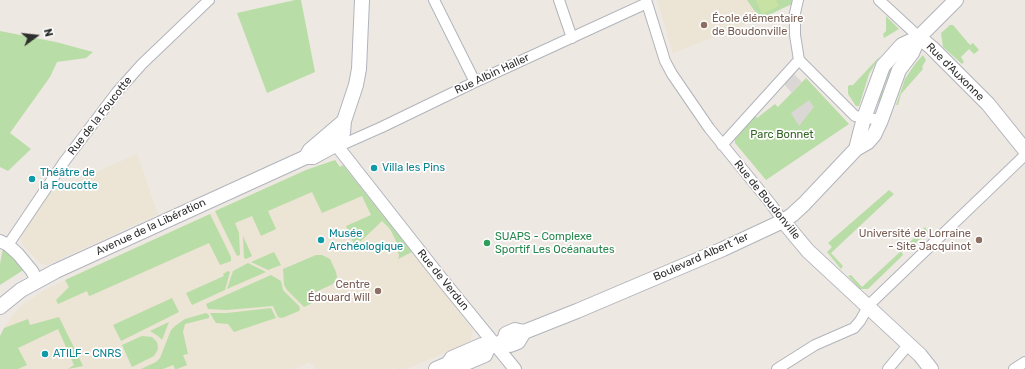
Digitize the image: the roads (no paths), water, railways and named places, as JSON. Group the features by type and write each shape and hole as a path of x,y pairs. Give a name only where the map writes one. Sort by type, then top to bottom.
{"main road":[{"name":"Avenue de la Libération","path":"0,307 13,296 37,281 96,252 306,157 313,157 333,139 344,120 352,101 359,69 362,0"},
{"path":"856,150 864,118 883,66 902,45 919,37 956,0"},
{"name":"Rue d'Auxonne","path":"919,37 988,104 1025,150"},
{"name":"Boulevard Albert 1er","path":"442,367 459,366 485,355 506,334 515,330 524,332 670,272 783,221 804,204 856,150 868,142 876,131 881,120 899,70 912,53 919,37"},
{"name":"Rue de Boudonville","path":"783,221 808,251 909,344 931,369"}],"street":[{"name":"Rue de la Foucotte","path":"4,243 117,92 142,64 209,0"},
{"path":"434,0 474,82"},
{"path":"559,0 572,38"},
{"path":"798,0 795,13 794,35 799,60 855,116 881,120"},
{"name":"Rue d'Auxonne","path":"879,0 919,37"},
{"name":"Rue Albin Haller","path":"333,139 346,143 474,82 572,38 647,1"},
{"name":"Rue de Boudonville","path":"647,1 668,67 709,128 783,221"},
{"path":"722,145 799,60"},
{"name":"Rue de Verdun","path":"333,139 452,292 515,369"},
{"path":"777,369 814,344 854,328 868,307 1025,155"},
{"path":"4,243 25,262 37,281"},
{"path":"888,369 909,344"},
{"path":"1014,369 1025,362"}],"place":[{"name":"École élémentaire de Boudonville","path":"704,25"},
{"name":"Villa les Pins","path":"374,168"},
{"name":"Théâtre de la Foucotte","path":"32,179"},
{"name":"Musée Archéologique","path":"321,240"},
{"name":"Université de Lorraine - Site Jacquinot","path":"979,240"},
{"name":"SUAPS - Complexe Sportif Les Océanautes","path":"487,243"},
{"name":"Centre Édouard Will","path":"378,291"},
{"name":"ATILF - CNRS","path":"45,354"}],"park label":[{"name":"Parc Bonnet","path":"782,135"}]}
